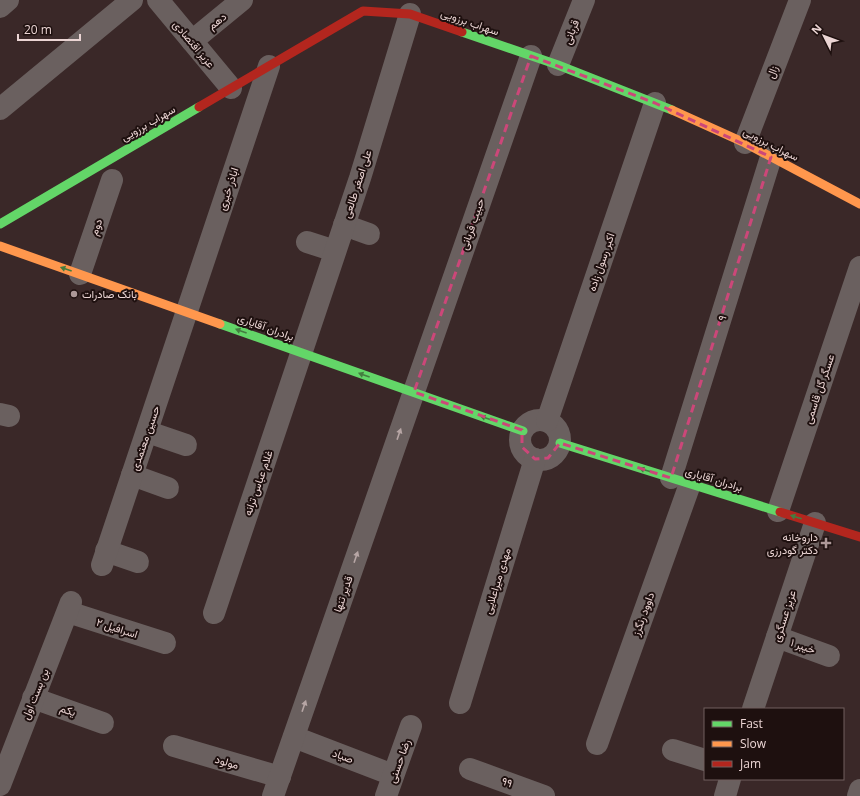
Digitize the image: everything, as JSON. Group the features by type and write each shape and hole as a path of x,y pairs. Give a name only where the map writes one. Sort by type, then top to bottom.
{"main road":[{"name":"سهراب برزویی","path":"0,224 269,66 365,6 410,14 558,65 655,102 745,144 860,204"},
{"name":"برادران آقایاری","path":"0,246 523,431"},
{"name":"برادران آقایاری","path":"560,443 860,537"}],"street":[{"path":"0,7 8,0"},
{"path":"0,109 132,0"},
{"name":"عزیز اقتصادی","path":"158,0 231,88"},
{"name":"دهم","path":"192,41 242,0"},
{"name":"قربانی","path":"558,65 584,0"},
{"name":"زال","path":"745,144 800,0"},
{"name":"علی اصغر طالعی","path":"302,353 410,14"},
{"name":"حبیب قربانی","path":"414,392 531,56"},
{"name":"اباذر خیری","path":"188,312 269,66"},
{"name":"اکبر رسول زاده","path":"547,421 655,102"},
{"name":"۹","path":"680,481 723,316 771,157"},
{"name":"دوم","path":"80,274 112,180"},
{"path":"344,225 369,234"},
{"path":"307,242 335,251"},
{"name":"عسگر گل قاسمی","path":"778,511 860,267"},
{"name":"حسین معتمدی","path":"138,562 104,558 188,312"},
{"name":"غلام عباس ترانه","path":"214,613 302,353"},
{"name":"قدیر تنها","path":"276,786 414,392"},
{"path":"536,420 547,421 558,430 560,443 558,449 548,458 535,459 522,448 521,442 523,431 526,426 536,420"},
{"path":"148,432 186,445"},
{"name":"مهدی میراعلایی","path":"460,703 535,459"},
{"path":"132,475 168,488"},
{"name":"داوود رنگرز","path":"597,744 680,481"},
{"name":"عزیز عسگری","path":"753,708 814,523"},
{"name":"اسرافیل ۲","path":"70,607 165,643"},
{"name":"بن بست اول","path":"0,785 70,607"},
{"name":"خیبر ۱","path":"777,637 829,656"},
{"name":"یکم","path":"33,698 103,723"},
{"name":"رضا حسنی","path":"386,796 411,726"},
{"name":"صیاد","path":"294,737 393,775"},
{"name":"مولود","path":"174,746 276,786"},
{"path":"673,750 704,760"},
{"name":"۹۹","path":"470,769 544,796"},
{"path":"724,796 730,780"}],"highlighted area":[{"path":"531,56 655,103 771,157 671,478 560,443 548,458 535,459 522,447 522,430 414,392"}],"traffic: fast":[{"path":"462,32 558,65 672,110"},
{"path":"0,224 199,107"},
{"path":"220,324 523,431"},
{"path":"560,443 780,512"}],"traffic: slow":[{"path":"672,110 745,143 860,204"},
{"path":"0,246 220,324"}],"traffic: jam":[{"path":"199,107 363,11 410,14 462,32"},
{"path":"780,512 860,537"}],"place":[{"name":"بانک صادرات","path":"74,294"},
{"name":"داروخانه دکتر گودرزی","path":"826,543"}]}
